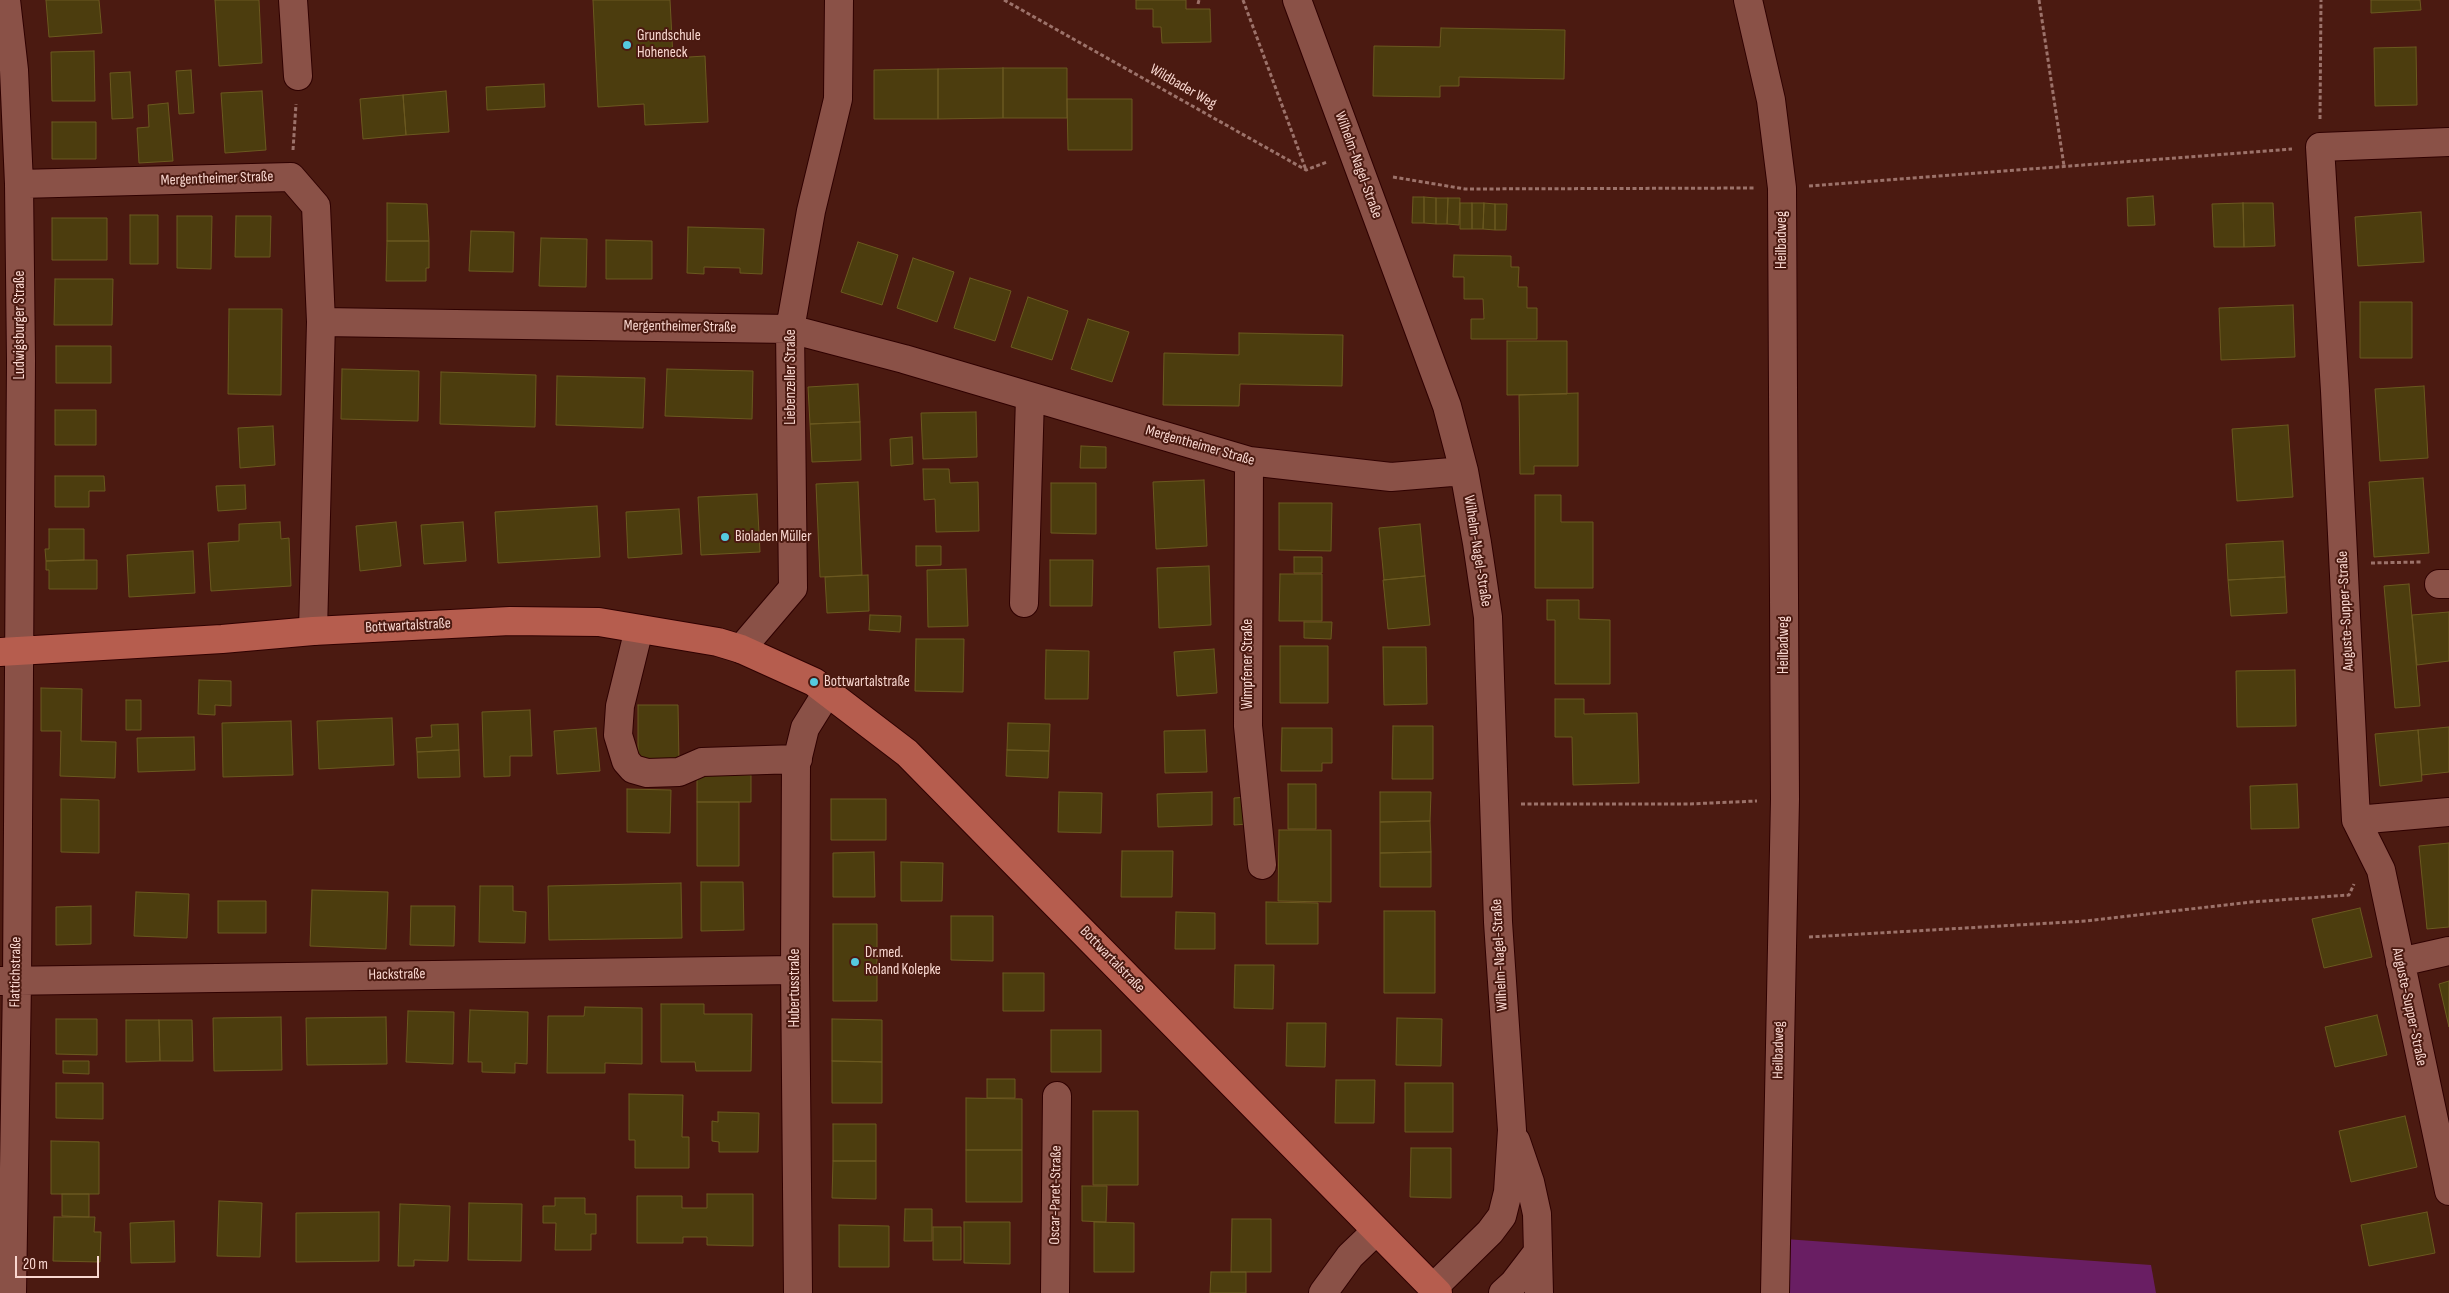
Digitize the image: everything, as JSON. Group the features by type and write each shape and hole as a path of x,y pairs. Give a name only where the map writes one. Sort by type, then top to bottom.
{"main road":[{"name":"Bottwartalstraße","path":"9,652 222,639 314,631 510,621 599,622 718,642 740,649 814,682 828,691 914,760 1053,899 1375,1232 1435,1290"}],"street":[{"name":"Ludwigsburger Straße","path":"6,0 7,71 19,184 10,362 9,652"},
{"path":"293,0 298,76"},
{"name":"Liebenzeller Straße","path":"740,649 792,588 790,329 811,211 838,98 839,0"},
{"name":"Wilhelm-Nagel-Straße","path":"1296,0 1447,406 1464,471 1488,617 1492,804 1504,1041 1512,1130 1508,1192 1502,1216 1490,1232 1435,1290"},
{"name":"Heilbadweg","path":"1748,0 1771,100 1782,188 1785,799 1775,1293"},
{"path":"2320,147 2449,142"},
{"name":"Auguste-Supper-Straße","path":"2320,147 2356,820 2381,870 2449,1191"},
{"name":"Mergentheimer Straße","path":"19,184 290,176 316,206 321,322 314,631"},
{"name":"Mergentheimer Straße","path":"321,322 790,329 1030,396 1249,461 1391,478 1464,471"},
{"path":"1024,603 1030,396"},
{"name":"Wimpfener Straße","path":"1249,461 1248,726 1262,865"},
{"path":"639,629 620,706 618,734 626,761 633,769 647,773 679,772 702,762 798,759"},
{"name":"Flattichstraße","path":"9,652 8,981 12,1293"},
{"name":"Hubertusstraße","path":"798,1293 795,970 798,759 805,728 828,691"},
{"path":"2356,820 2449,812"},
{"path":"2400,962 2449,951"},
{"name":"Hackstraße","path":"8,981 795,970"},
{"name":"Oscar-Paret-Straße","path":"1055,1293 1057,1096"},
{"name":"Wilhelm-Nagel-Straße","path":"1512,1130 1530,1182 1537,1214 1539,1293"},
{"path":"1323,1293 1350,1256 1375,1232"},
{"path":"1503,1293 1514,1283 1537,1253"}],"path":[{"name":"Wildbader Weg","path":"1004,0 1306,170"},
{"path":"1243,0 1306,170 1353,151"},
{"path":"2040,0 2064,166"},
{"path":"1383,176 1465,189 1782,188 2320,147 2321,0"},
{"path":"290,176 298,76"},
{"path":"2343,562 2423,562 2444,584"},
{"path":"1492,804 1688,804 1785,799"},
{"path":"1781,939 2086,921 2250,902 2349,894 2357,879"}],"shaded area":[{"path":"1785,1239 2151,1265 2156,1293 1785,1293"}],"building":[{"path":"46,0 99,0 102,33 49,37"},
{"path":"215,0 259,0 262,63 219,66"},
{"path":"593,0 670,0 673,58 705,56 708,122 645,125 644,104 598,107"},
{"path":"1136,0 1186,0 1186,9 1210,9 1211,42 1162,43 1161,27 1153,27 1153,9 1136,9"},
{"path":"2371,0 2420,0 2421,10 2371,13"},
{"path":"1441,28 1565,30 1564,79 1459,77 1459,86 1440,86 1440,97 1373,96 1374,46 1440,47"},
{"path":"2416,47 2417,105 2375,106 2374,48"},
{"path":"94,51 95,101 52,101 51,52"},
{"path":"1003,68 1067,68 1067,118 1003,118"},
{"path":"1003,68 1003,118 938,119 938,69"},
{"path":"938,69 938,119 874,119 874,70"},
{"path":"191,70 194,113 179,114 176,71"},
{"path":"130,72 133,118 112,119 110,73"},
{"path":"544,84 545,107 487,110 486,87"},
{"path":"262,91 266,150 225,153 221,93"},
{"path":"446,91 449,132 406,135 403,95"},
{"path":"403,95 406,135 363,139 360,99"},
{"path":"1067,99 1132,99 1132,150 1068,150"},
{"path":"168,103 173,161 139,163 137,128 149,127 148,105"},
{"path":"52,122 96,122 96,159 52,159"},
{"path":"2153,196 2155,225 2128,226 2127,198"},
{"path":"1413,197 1424,197 1424,223 1412,223"},
{"path":"1424,197 1436,198 1436,224 1424,223"},
{"path":"1436,198 1448,198 1447,224 1436,224"},
{"path":"1448,198 1460,198 1459,225 1447,224"},
{"path":"387,203 427,204 429,241 387,241"},
{"path":"1460,203 1472,203 1472,229 1460,229"},
{"path":"1472,203 1484,203 1483,229 1472,229"},
{"path":"1484,203 1495,204 1495,230 1483,229"},
{"path":"2243,203 2273,203 2275,246 2244,247"},
{"path":"2243,203 2244,247 2214,247 2212,204"},
{"path":"1495,204 1507,204 1506,230 1495,230"},
{"path":"2421,212 2424,262 2358,266 2355,217"},
{"path":"130,215 158,215 158,264 130,264"},
{"path":"177,216 212,216 211,269 177,268"},
{"path":"236,216 271,216 270,257 235,257"},
{"path":"52,218 107,218 107,260 52,260"},
{"path":"688,227 764,229 762,274 740,273 740,268 704,267 704,274 687,273"},
{"path":"471,231 514,232 513,272 469,271"},
{"path":"541,238 587,239 586,287 539,286"},
{"path":"606,240 652,241 652,279 606,279"},
{"path":"387,241 429,241 429,268 426,268 426,281 386,281"},
{"path":"858,242 898,255 882,305 841,292"},
{"path":"1454,255 1511,256 1511,267 1519,267 1518,287 1527,287 1527,308 1537,308 1537,339 1471,339 1471,319 1484,319 1483,299 1464,299 1464,277 1453,277"},
{"path":"913,258 954,272 937,322 897,308"},
{"path":"970,278 1011,291 995,341 954,328"},
{"path":"55,279 113,279 112,325 54,325"},
{"path":"1028,297 1068,311 1052,360 1011,347"},
{"path":"2360,302 2412,302 2412,358 2360,358"},
{"path":"2293,305 2295,357 2221,360 2219,308"},
{"path":"229,309 282,309 281,395 228,394"},
{"path":"1088,319 1129,332 1112,382 1071,369"},
{"path":"1239,333 1343,335 1342,386 1240,384 1239,406 1163,405 1164,353 1239,355"},
{"path":"1507,341 1567,341 1567,394 1507,395"},
{"path":"56,346 111,346 111,383 56,383"},
{"path":"342,369 419,371 418,421 341,419"},
{"path":"667,369 753,371 752,419 665,416"},
{"path":"441,372 536,375 535,427 440,424"},
{"path":"557,376 645,378 643,428 556,425"},
{"path":"858,384 860,422 810,424 808,387"},
{"path":"2424,386 2428,458 2380,461 2375,389"},
{"path":"1578,393 1578,466 1534,466 1534,474 1520,474 1519,395"},
{"path":"55,410 96,410 96,445 55,445"},
{"path":"976,412 977,457 923,459 921,413"},
{"path":"860,422 861,460 812,462 810,424"},
{"path":"2288,425 2293,497 2237,501 2232,429"},
{"path":"273,426 275,465 240,468 238,428"},
{"path":"912,437 913,464 891,466 890,439"},
{"path":"1081,446 1106,447 1106,468 1080,468"},
{"path":"923,469 949,469 950,483 978,482 979,531 936,532 935,499 924,500"},
{"path":"55,476 104,476 105,491 89,491 89,507 55,507"},
{"path":"2423,478 2429,553 2374,557 2369,482"},
{"path":"1204,480 1207,546 1156,549 1153,482"},
{"path":"858,482 862,575 820,577 816,484"},
{"path":"1051,483 1096,483 1096,534 1051,533"},
{"path":"245,485 246,509 218,511 216,486"},
{"path":"757,494 760,552 701,555 698,497"},
{"path":"1535,495 1561,495 1561,522 1593,522 1593,588 1535,588"},
{"path":"1279,503 1332,503 1331,551 1279,550"},
{"path":"597,506 600,557 498,563 495,512"},
{"path":"679,509 682,554 628,558 626,512"},
{"path":"280,522 281,539 289,538 291,586 211,591 208,543 239,541 239,524"},
{"path":"396,522 401,566 360,571 356,526"},
{"path":"463,522 466,561 424,564 421,525"},
{"path":"1420,524 1425,576 1384,580 1379,528"},
{"path":"49,529 84,529 84,560 46,561 45,549 49,549"},
{"path":"2283,541 2285,577 2228,580 2226,544"},
{"path":"916,546 941,546 941,565 916,566"},
{"path":"193,551 195,593 129,597 127,555"},
{"path":"1294,557 1322,557 1322,573 1294,573"},
{"path":"97,560 97,589 49,589 49,570 46,570 46,561"},
{"path":"1050,560 1093,560 1092,606 1050,606"},
{"path":"1209,566 1211,625 1159,628 1157,568"},
{"path":"966,569 968,626 928,627 927,570"},
{"path":"1280,574 1322,574 1322,621 1279,621"},
{"path":"868,575 869,611 827,613 825,577"},
{"path":"1425,576 1430,625 1388,629 1383,580"},
{"path":"2285,577 2287,613 2231,616 2228,580"},
{"path":"2409,584 2420,706 2395,708 2384,586"},
{"path":"1547,600 1579,600 1579,619 1610,620 1610,684 1555,684 1555,620 1547,620"},
{"path":"2449,612 2449,661 2417,665 2412,615"},
{"path":"870,615 901,616 900,632 869,630"},
{"path":"1304,622 1332,622 1331,639 1304,638"},
{"path":"916,639 964,639 963,692 915,691"},
{"path":"1280,646 1328,646 1328,703 1280,703"},
{"path":"1383,647 1426,647 1427,704 1384,705"},
{"path":"1214,649 1217,693 1177,696 1174,652"},
{"path":"1046,650 1089,651 1088,699 1045,699"},
{"path":"2295,670 2296,726 2237,727 2236,671"},
{"path":"199,680 231,681 231,706 215,705 215,715 198,714"},
{"path":"41,688 82,689 81,741 116,742 115,778 60,776 61,731 41,731"},
{"path":"1555,699 1584,699 1584,714 1637,713 1639,783 1573,785 1572,737 1555,737"},
{"path":"126,700 141,700 141,730 126,730"},
{"path":"638,705 678,705 679,762 638,762"},
{"path":"530,710 532,756 510,756 510,776 484,777 482,712"},
{"path":"392,718 394,765 319,769 317,721"},
{"path":"291,721 293,775 223,777 222,723"},
{"path":"1008,723 1050,724 1049,751 1007,750"},
{"path":"458,724 459,750 417,752 416,738 432,737 431,725"},
{"path":"1393,726 1433,726 1433,779 1392,779"},
{"path":"2449,727 2449,772 2422,775 2418,730"},
{"path":"596,728 600,771 557,774 554,731"},
{"path":"1282,728 1332,728 1332,763 1322,763 1322,771 1281,771"},
{"path":"1205,730 1207,772 1165,773 1164,731"},
{"path":"2418,730 2422,781 2380,786 2375,734"},
{"path":"194,737 195,770 138,772 137,738"},
{"path":"459,750 460,777 418,778 417,752"},
{"path":"1007,750 1049,751 1048,778 1006,776"},
{"path":"697,775 751,775 751,802 697,802"},
{"path":"1288,784 1316,784 1316,829 1288,829"},
{"path":"2297,784 2299,828 2251,829 2250,786"},
{"path":"627,789 671,790 670,833 627,832"},
{"path":"1059,792 1102,793 1101,833 1058,832"},
{"path":"1212,792 1212,825 1158,827 1157,794"},
{"path":"1380,792 1431,792 1430,821 1380,822"},
{"path":"1248,797 1248,824 1234,825 1234,798"},
{"path":"61,799 99,800 99,853 61,852"},
{"path":"831,799 886,799 886,840 831,840"},
{"path":"697,802 739,802 739,866 697,866"},
{"path":"1430,821 1431,852 1380,853 1380,822"},
{"path":"1279,830 1331,830 1331,902 1278,901"},
{"path":"2449,843 2449,927 2427,929 2419,846"},
{"path":"1122,851 1173,851 1172,897 1121,897"},
{"path":"874,852 875,897 833,897 833,853"},
{"path":"1431,852 1431,887 1380,887 1380,853"},
{"path":"901,862 943,863 942,901 901,901"},
{"path":"701,882 743,882 744,930 701,931"},
{"path":"681,883 682,938 549,940 548,886"},
{"path":"480,886 513,886 513,911 526,912 525,943 479,942"},
{"path":"312,890 388,892 386,949 310,946"},
{"path":"136,892 189,894 187,938 134,936"},
{"path":"218,901 266,901 266,933 218,933"},
{"path":"1266,902 1318,903 1318,944 1266,944"},
{"path":"91,906 91,944 56,945 56,907"},
{"path":"411,906 455,906 454,946 410,945"},
{"path":"2360,908 2372,957 2324,968 2312,919"},
{"path":"1384,911 1435,911 1435,993 1384,993"},
{"path":"1176,912 1215,913 1215,949 1175,949"},
{"path":"951,916 993,916 993,961 951,960"},
{"name":"Dr.med. Roland Kolepke","path":"833,924 877,924 877,1001 833,1001"},
{"path":"1235,965 1274,965 1273,1009 1234,1008"},
{"path":"1003,973 1044,973 1044,1011 1003,1011"},
{"path":"2449,981 2449,1027 2439,984"},
{"path":"661,1004 704,1004 704,1014 752,1014 751,1071 696,1071 695,1062 661,1062"},
{"path":"585,1007 642,1008 642,1064 605,1063 605,1073 547,1073 548,1016 584,1016"},
{"path":"470,1010 528,1012 527,1064 515,1063 515,1073 482,1072 482,1062 468,1062"},
{"path":"408,1011 454,1012 453,1064 406,1062"},
{"path":"2377,1015 2387,1055 2335,1067 2325,1027"},
{"path":"281,1017 282,1070 214,1071 213,1018"},
{"path":"386,1017 387,1064 307,1065 306,1018"},
{"path":"1397,1018 1442,1019 1441,1066 1396,1065"},
{"path":"56,1019 97,1019 97,1055 56,1054"},
{"path":"832,1019 882,1020 882,1062 832,1061"},
{"path":"126,1020 159,1020 160,1061 126,1062"},
{"path":"159,1020 192,1020 193,1061 160,1061"},
{"path":"1287,1023 1326,1023 1325,1067 1286,1066"},
{"path":"1051,1030 1101,1030 1101,1072 1051,1072"},
{"path":"63,1061 89,1061 89,1074 63,1073"},
{"path":"832,1061 882,1062 882,1103 832,1103"},
{"path":"987,1079 1015,1079 1015,1098 987,1098"},
{"path":"1336,1080 1375,1080 1374,1123 1335,1123"},
{"path":"56,1083 103,1083 103,1119 56,1118"},
{"path":"1405,1083 1453,1083 1453,1132 1405,1132"},
{"path":"629,1094 683,1095 682,1137 689,1137 689,1168 635,1168 635,1140 629,1140"},
{"path":"966,1098 1022,1099 1022,1150 966,1150"},
{"path":"1093,1111 1138,1111 1138,1185 1093,1185"},
{"path":"718,1112 759,1113 758,1152 719,1152 719,1142 712,1141 712,1121 718,1122"},
{"path":"2405,1116 2417,1167 2351,1182 2339,1131"},
{"path":"833,1124 876,1124 876,1161 833,1161"},
{"path":"51,1141 99,1142 99,1194 51,1194"},
{"path":"1411,1148 1451,1148 1451,1198 1410,1197"},
{"path":"966,1150 1022,1150 1022,1202 966,1202"},
{"path":"833,1161 876,1161 876,1199 832,1198"},
{"path":"1082,1186 1107,1186 1106,1222 1082,1221"},
{"path":"62,1194 89,1194 89,1217 62,1216"},
{"path":"707,1194 753,1194 753,1246 707,1245 707,1237 683,1237 683,1243 637,1243 637,1196 682,1196 682,1208 707,1208"},
{"path":"555,1198 585,1198 585,1214 596,1214 596,1234 591,1234 591,1250 555,1250 556,1223 543,1223 543,1206 555,1206"},
{"path":"219,1201 262,1203 260,1257 217,1256"},
{"path":"469,1203 522,1204 521,1261 468,1260"},
{"path":"400,1204 450,1206 448,1261 414,1260 414,1266 398,1266"},
{"path":"905,1209 932,1209 932,1241 904,1241"},
{"path":"379,1212 379,1261 296,1262 296,1213"},
{"path":"2427,1212 2435,1253 2369,1266 2361,1225"},
{"path":"54,1217 95,1217 94,1232 101,1232 100,1262 53,1261"},
{"path":"1232,1219 1271,1219 1271,1272 1231,1272"},
{"path":"174,1221 175,1262 131,1263 130,1223"},
{"path":"964,1222 1010,1222 1010,1264 964,1263"},
{"path":"1094,1222 1134,1223 1134,1272 1094,1272"},
{"path":"839,1225 889,1226 889,1267 839,1267"},
{"path":"933,1227 961,1227 961,1260 933,1260"},
{"path":"1211,1272 1246,1272 1246,1293 1210,1293"}],"place":[{"name":"Grundschule Hoheneck","path":"627,45"},
{"name":"Bioladen Müller","path":"725,537"},
{"name":"Bottwartalstraße","path":"814,682"},
{"name":"Dr.med. Roland Kolepke","path":"855,962"}]}
